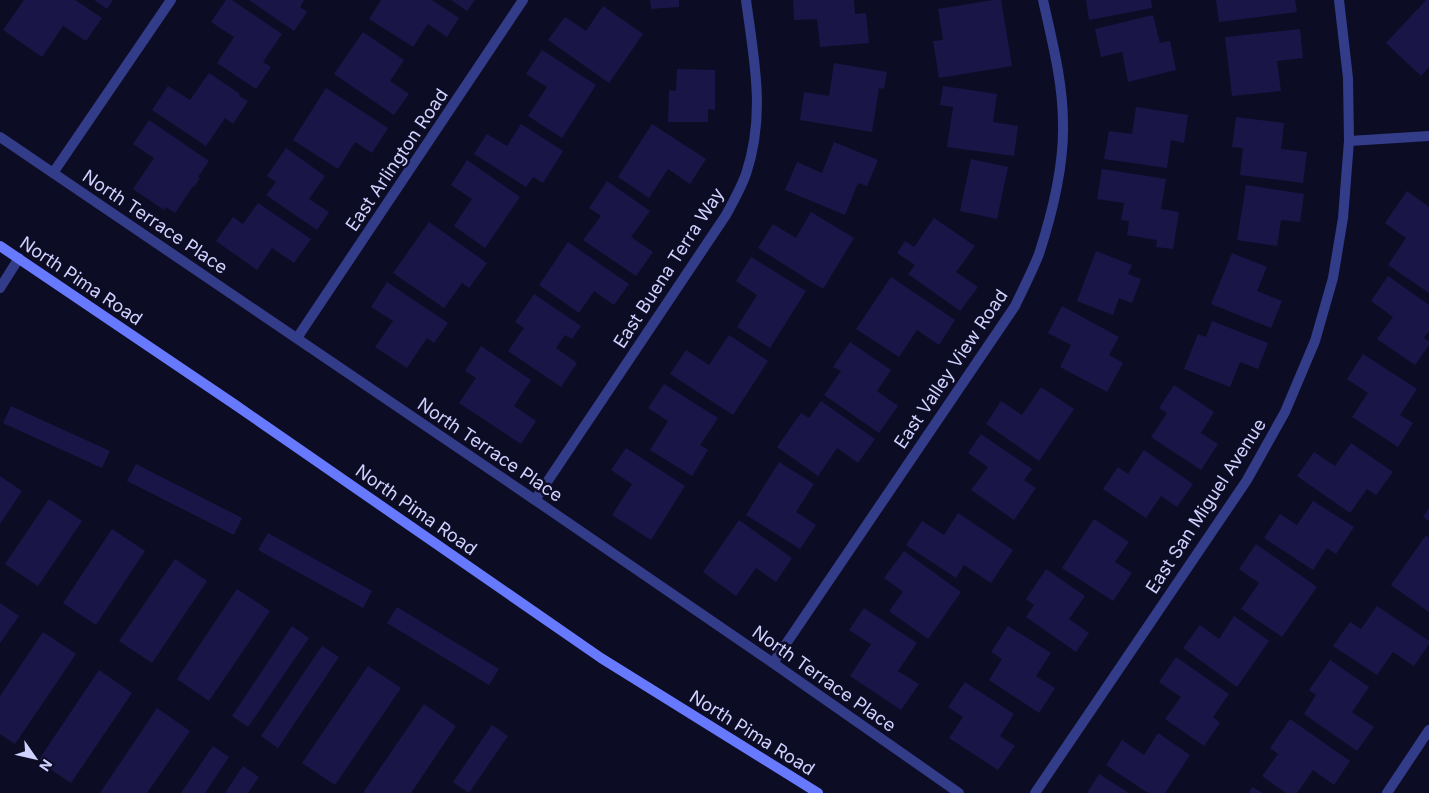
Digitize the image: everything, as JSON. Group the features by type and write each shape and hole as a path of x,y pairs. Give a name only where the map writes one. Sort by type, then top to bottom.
{"main road":[{"name":"North Pima Road","path":"0,246 602,658 818,793"}],"street":[{"path":"53,174 171,0"},
{"name":"East Arlington Road","path":"296,338 524,0"},
{"name":"East Buena Terra Way","path":"535,500 726,215 746,176 755,142 758,105 756,71 746,0"},
{"name":"East Valley View Road","path":"772,663 1015,306 1038,256 1050,215 1059,173 1063,124 1058,67 1043,0"},
{"name":"East San Miguel Avenue","path":"1035,793 1247,480 1285,412 1315,341 1333,278 1343,218 1350,141 1348,78 1339,0"},
{"path":"1350,141 1429,136"},
{"name":"North Terrace Place","path":"0,137 535,500 960,793"},
{"path":"0,288 19,258"},
{"path":"1387,793 1429,730"}],"building":[{"path":"24,0 75,0 102,18 86,41 63,26 42,57 3,30"},
{"path":"94,0 113,0 107,9"},
{"path":"226,0 232,0 282,34 263,62 271,67 256,89 217,63 234,37 211,22"},
{"path":"249,0 304,0 300,7 307,12 294,31"},
{"path":"381,0 432,0 459,18 447,37 428,24 413,47 369,19"},
{"path":"451,0 475,0 467,11"},
{"path":"650,0 679,0 679,7 651,9"},
{"path":"793,0 854,0 855,14 866,13 869,43 820,47 817,19 794,20"},
{"path":"1001,0 1012,66 939,78 933,41 943,40 938,9"},
{"path":"1086,0 1151,0 1152,8 1089,20"},
{"path":"1216,0 1295,0 1297,12 1219,22"},
{"path":"1426,0 1429,0 1429,67 1421,76 1386,43"},
{"path":"603,6 643,34 609,83 548,40 565,17 586,31"},
{"path":"1153,15 1160,43 1170,41 1176,70 1128,82 1122,52 1101,57 1095,29"},
{"path":"1300,29 1303,58 1277,61 1281,91 1232,96 1225,37"},
{"path":"363,32 404,60 390,81 409,94 394,115 334,74"},
{"path":"542,50 596,85 562,138 528,116 547,87 526,74"},
{"path":"834,63 887,72 884,89 879,88 872,132 800,120 804,92 829,96"},
{"path":"677,69 715,70 715,110 708,109 708,122 668,122 669,90 676,91"},
{"path":"209,73 248,101 233,124 225,118 206,146 152,110 168,86 190,100"},
{"path":"943,86 997,94 993,122 1018,126 1014,156 947,147 953,107 940,105"},
{"path":"326,88 388,128 372,153 355,142 338,169 293,140"},
{"path":"1136,107 1188,115 1184,143 1171,140 1167,168 1104,159 1109,131 1132,134"},
{"path":"1236,117 1284,123 1281,149 1307,152 1303,183 1240,175 1243,148 1232,147"},
{"path":"149,120 209,161 198,177 200,178 175,213 166,207 164,210 133,189 154,158 133,144"},
{"path":"521,124 563,151 543,183 533,177 526,187 474,154 487,134 507,146"},
{"path":"652,124 706,159 690,184 668,169 649,198 618,177"},
{"path":"834,142 878,160 867,186 858,183 845,215 785,190 797,162 822,173"},
{"path":"286,148 325,176 309,199 329,212 317,230 266,195 276,182 267,176"},
{"path":"971,159 1008,167 997,219 960,211"},
{"path":"467,160 520,197 485,248 454,226 472,199 451,185"},
{"path":"1102,169 1166,179 1161,209 1179,212 1173,249 1156,247 1157,240 1127,235 1129,221 1121,220 1124,203 1097,199"},
{"path":"607,181 650,211 631,237 653,252 636,276 583,240 601,216 589,208"},
{"path":"1246,185 1304,194 1300,222 1281,220 1277,246 1237,240"},
{"path":"1407,191 1429,207 1429,293 1388,265 1406,238 1385,223"},
{"path":"258,203 311,239 294,263 272,248 257,270 216,241 233,217 243,224"},
{"path":"811,212 854,238 823,289 758,248 773,224 796,238"},
{"path":"934,218 975,246 956,272 978,287 960,311 908,274 915,265 897,253 905,241 914,247"},
{"path":"429,222 487,263 469,288 462,283 444,308 393,273"},
{"path":"568,242 629,284 614,305 594,291 579,313 539,285"},
{"path":"1096,251 1132,265 1128,274 1141,279 1132,303 1119,298 1113,315 1077,301"},
{"path":"1232,253 1267,267 1257,291 1282,301 1271,328 1211,304"},
{"path":"751,257 806,291 770,348 737,327 757,295 736,281"},
{"path":"1388,276 1429,305 1429,331 1424,338 1429,341 1429,345 1415,365 1377,339 1393,317 1371,301"},
{"path":"891,277 955,320 939,345 917,330 899,357 856,329"},
{"path":"387,282 448,323 434,343 427,338 407,368 375,347 393,321 371,307"},
{"path":"534,294 581,326 572,339 565,335 556,348 577,363 561,387 508,351 524,328 515,322"},
{"path":"1062,306 1119,337 1109,355 1123,363 1107,392 1060,367 1071,345 1048,333"},
{"path":"1212,321 1268,343 1258,369 1240,362 1230,387 1184,369 1198,334 1206,337"},
{"path":"729,335 768,361 733,415 670,374 686,350 709,365"},
{"path":"850,342 891,370 877,391 898,406 879,433 824,395 841,371 833,367"},
{"path":"481,346 531,380 514,406 536,421 521,444 459,403 476,378 465,371"},
{"path":"1363,354 1417,389 1400,415 1413,423 1398,447 1352,417 1368,393 1347,379"},
{"path":"664,384 718,418 700,445 708,450 692,476 650,450 668,421 648,408"},
{"path":"1174,385 1214,412 1201,433 1218,444 1201,470 1151,437 1167,413 1159,408"},
{"path":"1041,387 1074,409 1039,461 986,424 1001,401 1022,415"},
{"path":"821,401 875,439 858,463 837,448 818,476 777,447 801,413 809,418"},
{"path":"11,406 110,451 102,468 3,423"},
{"path":"981,434 1032,469 1024,480 1036,488 1014,520 971,490 988,467 968,453"},
{"path":"1351,443 1393,472 1376,495 1367,489 1350,513 1297,476 1314,452 1335,466"},
{"path":"626,448 685,486 651,540 612,515 632,484 611,470"},
{"path":"1144,450 1193,484 1177,507 1161,496 1146,518 1103,489 1118,467 1128,474"},
{"path":"779,462 814,484 796,512 816,525 800,549 746,515"},
{"path":"136,464 242,518 234,535 127,481"},
{"path":"0,476 22,491 0,524"},
{"path":"49,499 82,521 38,586 5,564"},
{"path":"1313,501 1354,527 1336,554 1327,548 1313,570 1264,538 1280,514 1297,525"},
{"path":"1429,508 1429,521 1423,517"},
{"path":"958,513 1013,550 991,583 964,565 956,578 906,545 922,521 944,535"},
{"path":"1094,519 1129,542 1115,562 1132,573 1113,601 1062,568"},
{"path":"739,520 792,558 776,582 756,568 736,596 703,572"},
{"path":"112,529 145,551 96,625 63,603"},
{"path":"268,533 372,591 363,608 258,550"},
{"path":"1426,535 1429,538 1429,612 1391,585"},
{"path":"1256,544 1317,587 1282,637 1241,609 1259,583 1239,569"},
{"path":"904,551 961,592 928,639 889,611 903,592 884,578"},
{"path":"175,559 207,581 152,663 119,641"},
{"path":"1046,569 1085,596 1069,619 1089,633 1076,652 1026,617 1034,605 1026,599"},
{"path":"237,589 270,611 209,701 177,679"},
{"path":"0,603 19,616 0,643"},
{"path":"1377,606 1429,641 1429,644 1414,666 1393,652 1377,675 1333,646 1350,622 1361,629"},
{"path":"397,607 499,669 489,685 387,623"},
{"path":"864,608 917,643 898,671 919,684 901,710 850,676 871,644 849,630"},
{"path":"1234,616 1269,641 1237,687 1183,648 1200,625 1219,639"},
{"path":"292,626 309,638 248,727 232,716"},
{"path":"1008,626 1051,653 1036,676 1055,688 1039,713 989,680 1002,659 991,652"},
{"path":"43,632 76,654 15,744 0,734 0,696"},
{"path":"322,646 339,657 278,748 261,736"},
{"path":"1176,657 1229,694 1213,717 1220,723 1204,746 1165,719 1181,697 1159,682"},
{"path":"1330,660 1369,687 1352,712 1374,727 1357,751 1304,714 1316,695 1309,690"},
{"path":"368,666 401,688 335,785 302,763"},
{"path":"99,670 132,693 71,783 38,761"},
{"path":"965,682 1014,714 1000,736 1015,746 998,770 949,738 963,717 948,707"},
{"path":"424,704 456,726 411,793 363,793"},
{"path":"157,708 190,731 147,793 100,793"},
{"path":"1290,719 1350,761 1334,785 1313,770 1297,793 1286,793 1262,776 1278,754 1270,748"},
{"path":"492,725 508,736 469,793 453,782"},
{"path":"1158,733 1190,755 1165,793 1148,793 1106,765 1122,740 1144,755"},
{"path":"213,746 229,757 205,793 181,793"},
{"path":"243,766 259,777 248,793 225,793"},
{"path":"1099,774 1129,793 1087,793"},
{"path":"1252,787 1263,793 1249,793"}]}
